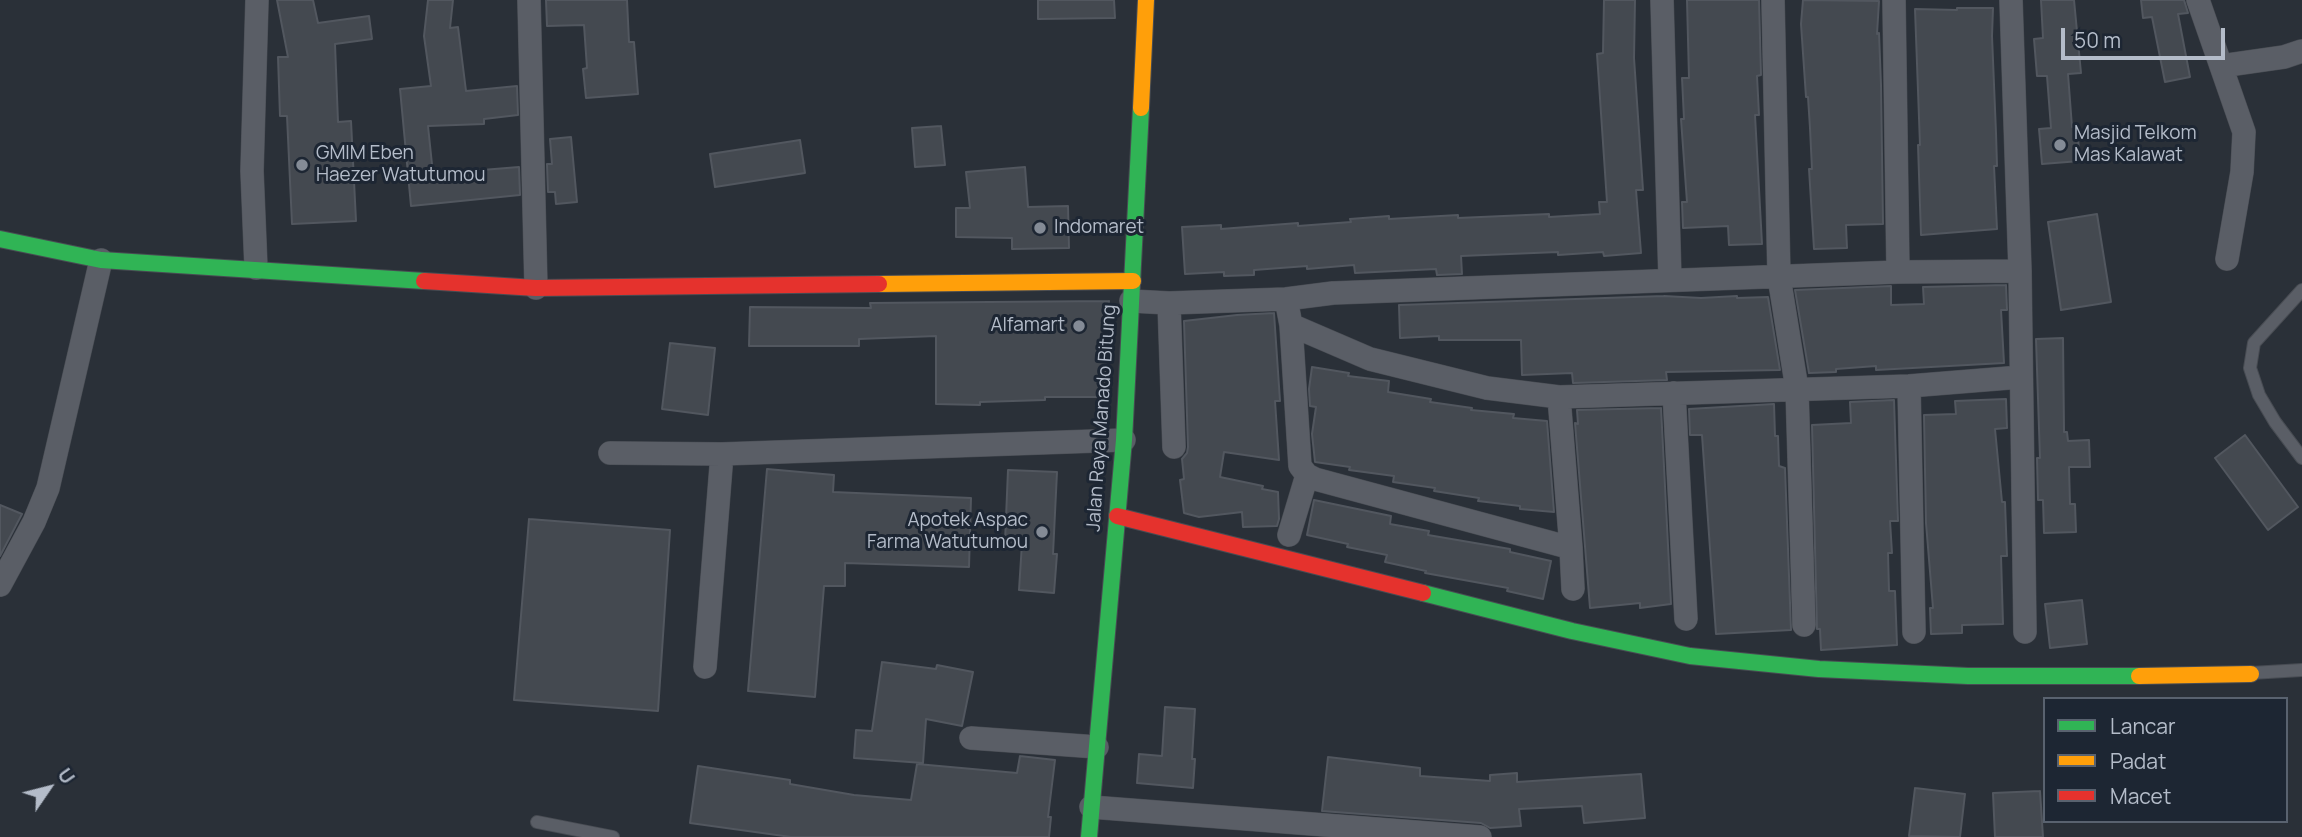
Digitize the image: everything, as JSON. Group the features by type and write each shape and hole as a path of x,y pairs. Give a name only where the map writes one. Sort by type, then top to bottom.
{"main road":[{"name":"Jalan Raya Manado Bitung","path":"1089,837 1124,440 1146,0"},
{"path":"0,239 102,260 536,288 1132,291"},
{"path":"1117,516 1572,631 1690,656 1901,674 2251,674"}],"street":[{"path":"256,268 252,171 257,0"},
{"path":"529,0 536,288"},
{"path":"1662,0 1670,280"},
{"path":"1773,0 1779,277 1797,388 1804,625"},
{"path":"1894,0 1898,272"},
{"path":"2011,0 2020,271 2025,632"},
{"path":"2198,0 2244,132 2242,172 2227,259"},
{"path":"2221,66 2284,57 2302,51"},
{"path":"0,585 7,556 34,522 48,488 102,260"},
{"path":"1132,291 1169,303 1286,299 1333,293 1670,280 1898,272 2020,271"},
{"path":"1286,299 1291,325 1300,466 1307,475 1315,480 1572,548"},
{"path":"1169,303 1174,447"},
{"path":"1291,325 1370,359 1403,369 1487,388 1559,397 1909,386 2021,377"},
{"path":"1909,386 1914,632"},
{"path":"1674,393 1686,619"},
{"path":"1559,397 1573,589"},
{"path":"610,453 722,454 1124,440"},
{"path":"705,667 722,454"},
{"path":"1289,535 1307,475"},
{"path":"971,738 1097,747"},
{"path":"1091,807 1480,837"}],"lane":[{"path":"2302,290 2254,343 2250,368 2259,396 2302,458"},
{"path":"2251,674 2302,670"},
{"path":"537,822 613,837"}],"building":[{"path":"277,0 313,0 318,23 369,16 372,39 335,44 338,122 351,121 356,221 292,224 287,116 280,116 278,57 288,57"},
{"path":"428,0 453,0 450,28 458,27 466,91 517,86 518,115 484,119 484,124 428,126 433,174 519,167 520,195 411,206 400,89 431,86 424,36"},
{"path":"546,0 627,0 629,42 634,42 638,94 586,98 583,69 587,68 584,25 547,26"},
{"path":"1038,0 1114,0 1115,18 1038,19"},
{"path":"1604,0 1635,0 1634,58 1643,190 1636,190 1641,253 1604,256 1603,252 1558,255 1558,252 1461,256 1462,274 1437,275 1436,269 1355,273 1354,265 1254,270 1254,275 1224,276 1224,272 1185,274 1182,227 1221,225 1221,229 1298,223 1298,226 1389,216 1389,219 1458,215 1458,218 1600,214 1599,202 1607,202 1597,54 1603,53"},
{"path":"1687,0 1759,0 1761,75 1757,76 1759,115 1755,115 1762,244 1729,245 1728,226 1683,228 1682,202 1687,202 1681,119 1684,119 1682,78 1689,78"},
{"path":"1803,0 1879,1 1877,34 1879,33 1881,85 1883,224 1846,225 1847,248 1814,249 1809,169 1812,169 1810,128 1801,24"},
{"path":"2041,0 2074,0 2081,73 2068,74 2072,127 2077,127 2080,161 2042,164 2039,129 2051,128 2047,76 2037,76 2034,39 2043,38"},
{"path":"2141,0 2184,0 2188,13 2178,14 2190,77 2165,82 2152,17 2143,18"},
{"path":"1993,8 1997,229 1921,235 1915,9"},
{"path":"941,126 945,165 915,167 912,128"},
{"path":"571,137 577,202 556,204 555,192 548,192 547,164 552,164 550,139"},
{"path":"800,140 805,173 715,187 710,154"},
{"path":"1025,167 1028,207 1068,206 1069,248 1012,249 1012,238 956,237 956,208 970,208 966,172"},
{"path":"2097,214 2111,302 2061,310 2048,222"},
{"path":"2006,285 2007,310 2001,310 2004,363 1876,370 1876,366 1809,373 1795,290 1891,286 1891,305 1924,304 1923,287"},
{"path":"1664,296 1768,297 1780,370 1666,372 1667,380 1573,383 1572,373 1522,375 1521,340 1439,340 1439,336 1400,338 1399,305"},
{"path":"1109,301 1104,397 1045,397 1045,400 980,402 980,405 936,404 936,336 859,339 859,346 749,346 750,307 871,308 870,303"},
{"path":"1274,313 1280,401 1275,401 1279,460 1224,452 1220,477 1278,492 1277,526 1243,527 1242,512 1199,517 1184,513 1180,480 1184,479 1182,459 1188,447 1184,321"},
{"path":"2063,338 2064,432 2067,432 2068,441 2089,440 2090,467 2069,467 2070,504 2075,504 2076,532 2044,533 2043,500 2038,500 2037,458 2040,458 2036,339"},
{"path":"670,343 715,348 708,415 662,409"},
{"path":"1312,367 1349,373 1348,376 1389,381 1388,392 1431,399 1430,402 1472,408 1471,410 1514,414 1513,418 1547,421 1554,512 1478,501 1479,498 1434,491 1435,488 1393,482 1394,476 1315,462 1312,434 1316,407 1310,406 1309,389"},
{"path":"2006,399 2007,428 1995,429 2002,502 2005,502 2007,556 2001,556 2003,624 1962,625 1962,633 1931,634 1930,608 1933,608 1926,523 1924,415 1956,414 1955,401"},
{"path":"1894,400 1898,521 1890,521 1892,553 1888,553 1889,591 1895,591 1897,645 1821,650 1820,629 1817,629 1812,425 1851,423 1850,402"},
{"path":"1774,404 1779,466 1785,468 1791,630 1716,634 1702,435 1690,435 1689,409"},
{"path":"1661,408 1671,604 1640,608 1640,603 1590,608 1575,423 1578,424 1577,410"},
{"path":"2245,435 2298,507 2268,530 2215,458"},
{"path":"767,469 834,475 833,492 971,498 969,567 845,563 845,586 824,586 815,697 748,691"},
{"path":"1008,470 1057,472 1054,593 1019,590 1022,543 1005,542"},
{"path":"1314,500 1391,516 1390,524 1429,531 1428,535 1510,549 1510,552 1551,561 1543,599 1507,591 1508,588 1425,573 1426,571 1385,562 1387,555 1307,535"},
{"path":"0,505 22,514 0,556"},
{"path":"529,519 670,530 658,711 514,700"},
{"path":"2082,600 2087,644 2050,648 2045,604"},
{"path":"882,662 936,669 937,665 973,672 962,726 926,719 923,763 854,758 856,730 872,731"},
{"path":"1165,707 1195,709 1193,788 1137,783 1139,754 1162,756"},
{"path":"1020,756 1055,760 1048,817 1051,817 1049,837 791,837 690,823 698,766 790,780 790,784 854,795 911,800 917,764 1017,773"},
{"path":"1328,757 1420,768 1420,776 1490,781 1490,775 1517,773 1517,782 1641,774 1645,818 1584,823 1582,806 1519,809 1521,826 1490,828 1481,823 1322,811"},
{"path":"1915,788 1965,794 1960,837 1909,836"},
{"path":"2040,791 2043,837 1995,837 1993,793"}],"traffic: fast":[{"path":"1089,837 1124,440 1141,108"},
{"path":"0,239 101,260 424,281"},
{"path":"1423,593 1572,631 1690,656 1819,669 1968,676 2139,676"}],"traffic: slow":[{"path":"1141,108 1146,0"},
{"path":"879,284 1133,281"},
{"path":"2139,676 2251,674"}],"traffic: jam":[{"path":"424,281 536,288 879,284"},
{"path":"1117,516 1423,593"}],"place":[{"name":"Masjid Telkom Mas Kalawat","path":"2060,145"},
{"name":"GMIM Eben Haezer Watutumou","path":"302,165"},
{"name":"Indomaret","path":"1040,228"},
{"name":"Alfamart","path":"1079,326"},
{"name":"Apotek Aspac Farma Watutumou","path":"1042,532"}]}
